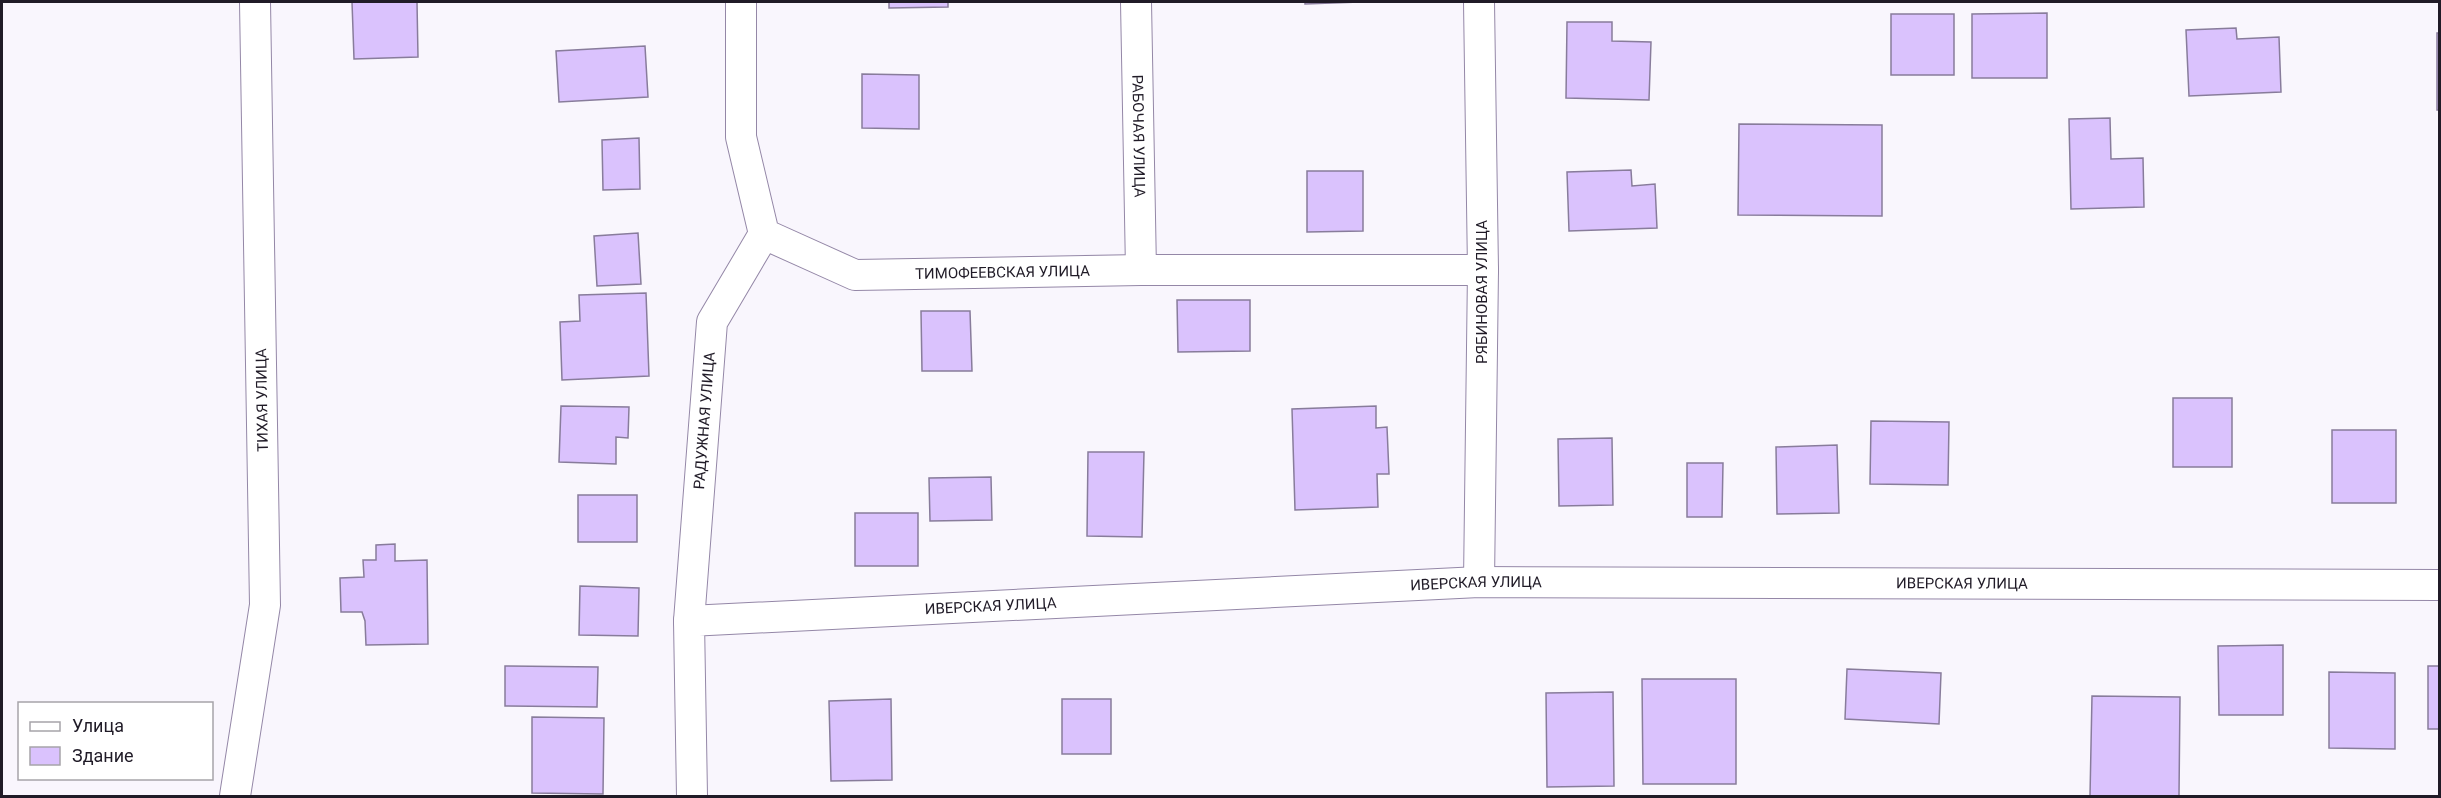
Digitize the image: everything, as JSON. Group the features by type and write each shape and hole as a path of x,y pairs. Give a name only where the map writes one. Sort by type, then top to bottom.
{"street":[{"name":"ТИХАЯ УЛИЦА","path":"235,796 265,605 255,2"},
{"path":"741,2 741,137 764,234"},
{"name":"РАБОЧАЯ УЛИЦА","path":"1136,2 1141,270"},
{"name":"РЯБИНОВАЯ УЛИЦА","path":"1479,2 1483,270 1479,582"},
{"name":"ТИМОФЕЕВСКАЯ УЛИЦА","path":"764,234 855,275 1141,270 1483,270"},
{"name":"РАДУЖНАЯ УЛИЦА","path":"689,621 712,322 764,234"},
{"name":"ИВЕРСКАЯ УЛИЦА","path":"689,621 1479,582 2439,585"},
{"path":"689,621 692,796"}],"building":[{"path":"352,2 417,2 418,57 354,59"},
{"path":"889,2 948,2 948,7 889,8"},
{"path":"1305,2 1360,2 1305,4"},
{"path":"2047,13 2047,78 1972,78 1972,14"},
{"path":"1891,14 1954,14 1954,75 1891,75"},
{"path":"1567,22 1612,22 1612,41 1651,42 1649,100 1566,98"},
{"path":"2236,28 2237,39 2279,37 2281,92 2189,96 2186,30"},
{"path":"2437,33 2440,33 2440,110 2437,110"},
{"path":"645,46 648,97 559,102 556,51"},
{"path":"862,74 919,75 919,129 862,128"},
{"path":"2110,118 2111,159 2143,158 2144,207 2071,209 2069,119"},
{"path":"1739,124 1882,125 1882,216 1738,215"},
{"path":"639,138 640,189 603,190 602,140"},
{"path":"1631,170 1632,186 1655,184 1657,228 1569,231 1567,172"},
{"path":"1307,171 1363,171 1363,231 1307,232"},
{"path":"638,233 641,284 597,286 594,236"},
{"path":"646,293 649,376 562,380 560,322 580,321 579,295"},
{"path":"1177,300 1250,300 1250,351 1178,352"},
{"path":"921,311 970,311 972,371 922,371"},
{"path":"2173,398 2232,398 2232,467 2173,467"},
{"path":"561,406 629,407 628,438 616,437 616,464 559,462"},
{"path":"1376,406 1376,428 1387,427 1389,474 1377,474 1378,507 1295,510 1292,409"},
{"path":"1871,421 1949,422 1948,485 1870,484"},
{"path":"2332,430 2396,430 2396,503 2332,503"},
{"path":"1612,438 1613,505 1559,506 1558,439"},
{"path":"1837,445 1839,513 1777,514 1776,447"},
{"path":"1088,452 1144,452 1142,537 1087,536"},
{"path":"1687,463 1723,463 1722,517 1687,517"},
{"path":"991,477 992,520 930,521 929,478"},
{"path":"578,495 637,495 637,542 578,542"},
{"path":"855,513 918,513 918,566 855,566"},
{"path":"395,544 395,561 427,560 428,644 366,645 365,621 362,612 341,612 340,578 364,577 363,560 376,560 376,545"},
{"path":"580,586 639,588 638,636 579,635"},
{"path":"2283,645 2283,715 2219,715 2218,646"},
{"path":"505,666 598,667 597,707 505,706"},
{"path":"2428,666 2440,666 2440,729 2428,729"},
{"path":"1847,669 1941,673 1939,724 1845,719"},
{"path":"2329,672 2395,673 2395,749 2329,748"},
{"path":"1642,679 1736,679 1736,784 1643,784"},
{"path":"1613,692 1614,786 1547,787 1546,693"},
{"path":"2092,696 2180,697 2179,796 2090,796"},
{"path":"891,699 892,780 831,781 829,701"},
{"path":"1062,699 1111,699 1111,754 1062,754"},
{"path":"532,717 604,718 603,794 532,793"}]}
